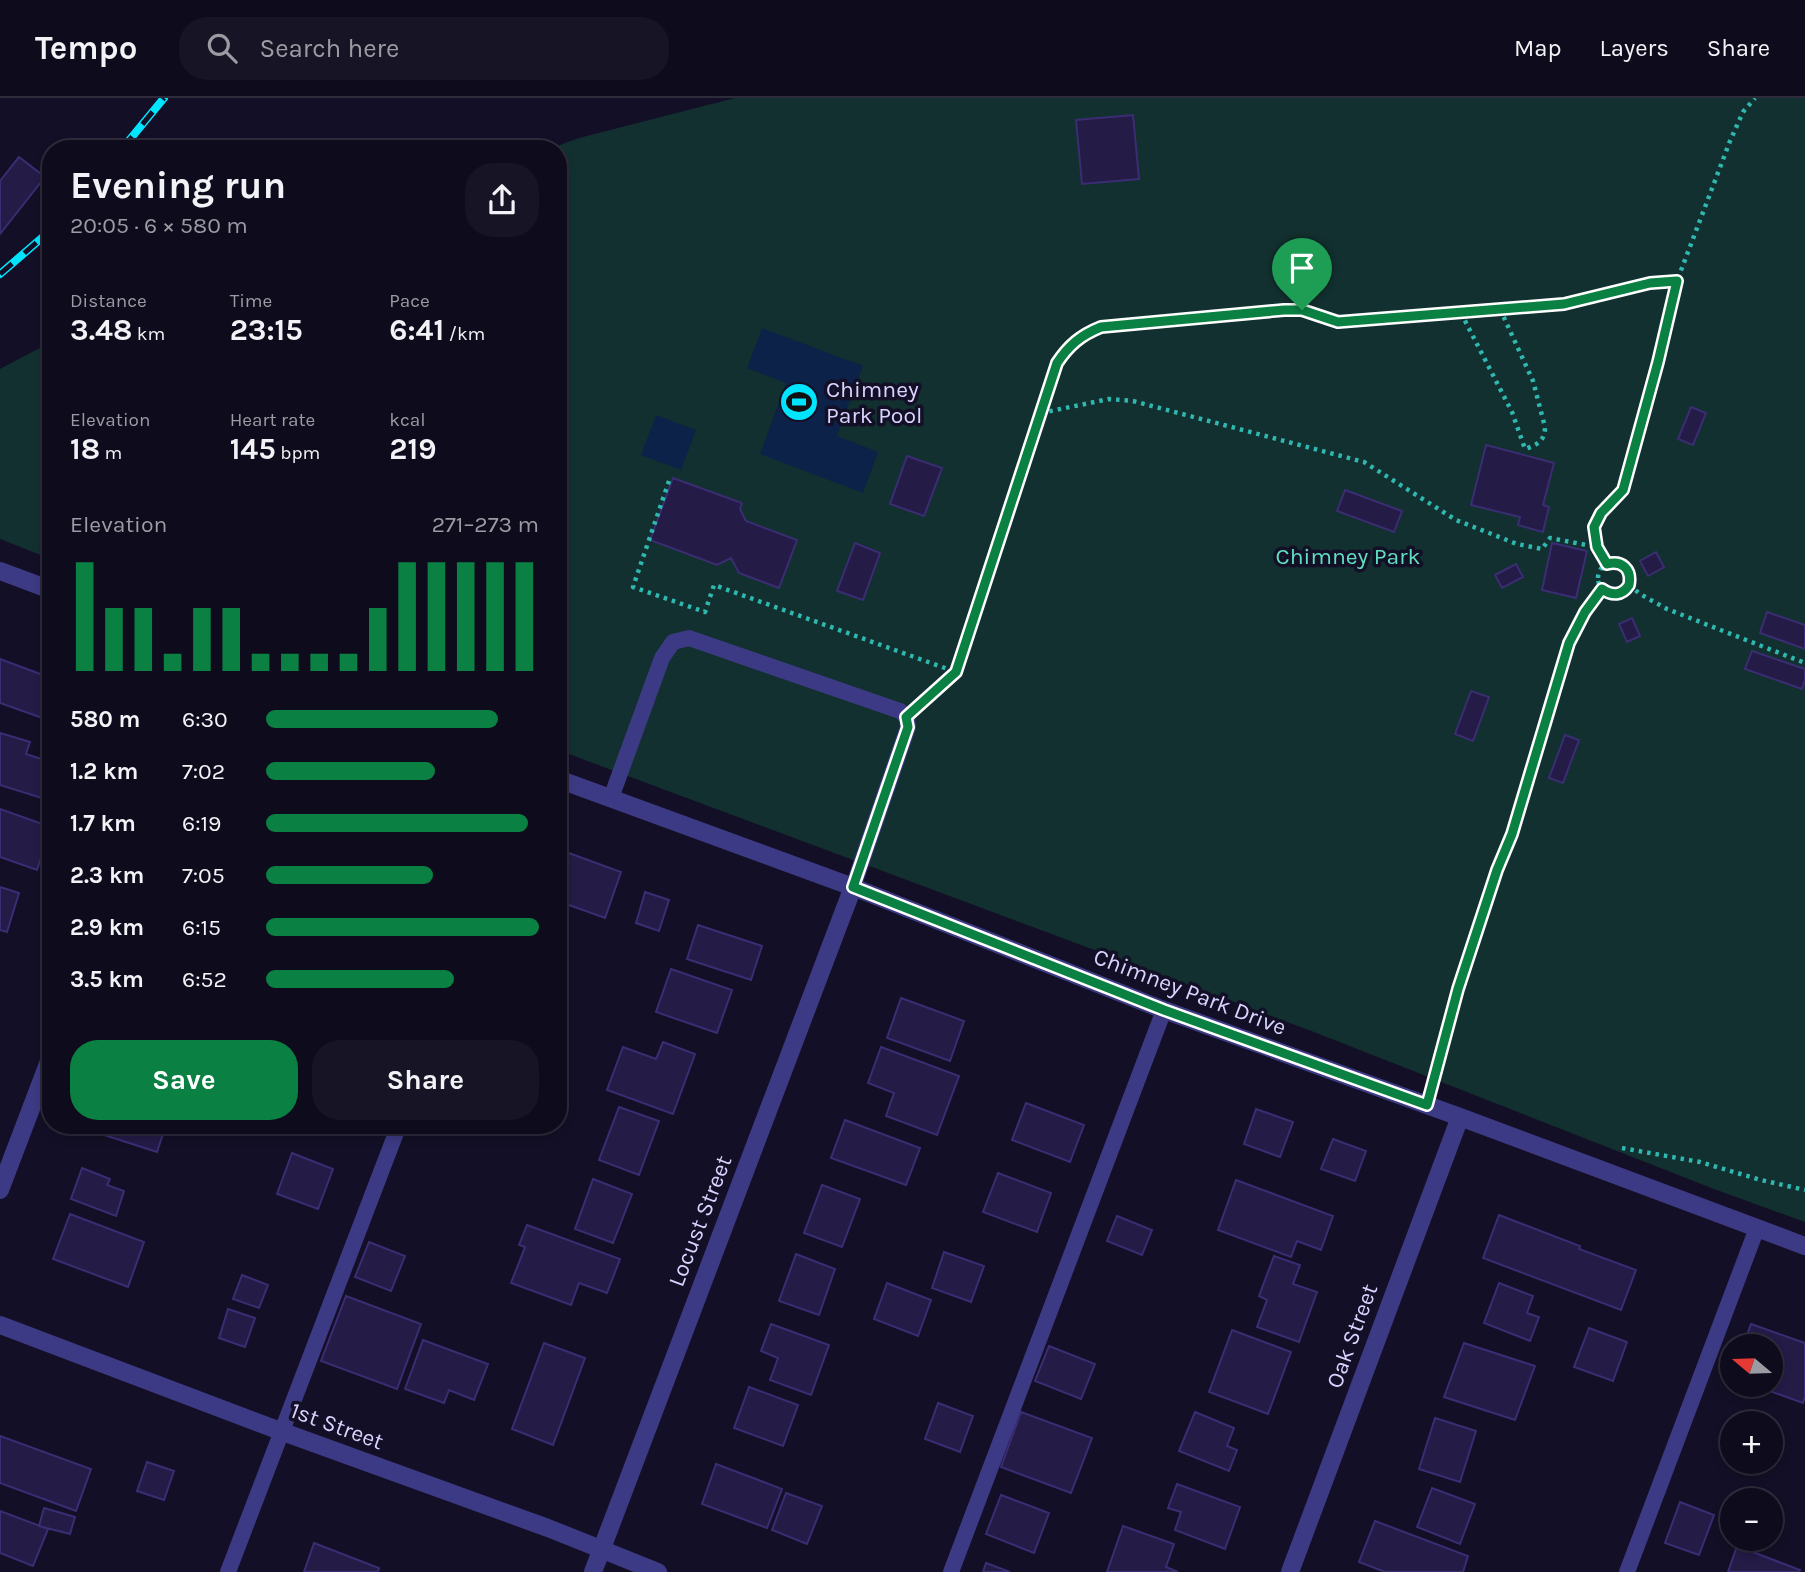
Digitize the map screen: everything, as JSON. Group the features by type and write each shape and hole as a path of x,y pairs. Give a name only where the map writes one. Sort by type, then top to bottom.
{"street":[{"path":"0,571 42,587"},
{"name":"Chimney Park Drive","path":"567,782 853,887 1164,1010 1805,1246"},
{"name":"Locust Street","path":"593,1572 853,887"},
{"path":"0,1190 42,1080"},
{"name":"Oak Street","path":"1290,1572 1460,1117"},
{"name":"1st Street","path":"0,1325 548,1528 658,1572"}],"lane":[{"path":"611,798 662,658 673,642 689,638 900,711 906,717 908,727 853,887"},
{"path":"951,1572 1164,1010"},
{"path":"228,1572 396,1134"},
{"path":"1627,1572 1757,1228"}],"path":[{"path":"1607,564 1597,547 1594,527 1601,513 1623,490 1677,281 1730,141 1743,112 1755,98"},
{"path":"906,717 956,672 1057,363 1068,348 1084,334 1101,327 1284,310 1302,310 1338,322 1564,304 1650,283 1677,281"},
{"path":"1461,313 1512,412 1525,449 1539,443 1545,434 1545,427 1533,381 1500,309"},
{"path":"1041,413 1109,399 1133,401 1364,462 1456,520 1517,544 1542,548 1550,538 1597,547"},
{"path":"669,481 633,587 705,612 714,585 956,672"},
{"path":"1620,563 1629,572 1629,585 1620,594 1614,594 1602,589 1599,573 1607,564 1620,563"},
{"path":"1629,585 1667,609 1805,663"},
{"path":"1427,1105 1458,989 1497,870 1512,834 1569,643 1585,612 1602,589"},
{"path":"1435,1080 1447,1085"},
{"path":"1619,1148 1700,1162 1760,1180 1805,1189"}],"green space":[{"name":"Chimney Park","path":"735,98 1805,98 1805,1222 1314,1032 567,753 567,142"},
{"path":"42,347 42,555 0,539 0,369"}],"water":[{"path":"762,328 863,366 837,436 878,452 863,493 760,454 786,383 747,368"},
{"path":"656,415 696,430 681,470 641,455"}],"building":[{"path":"1133,115 1139,179 1082,184 1076,120"},
{"path":"19,157 42,175 42,181 0,234 0,181"},
{"path":"1691,407 1706,413 1693,445 1678,439"},
{"path":"1486,445 1554,463 1543,505 1549,507 1543,532 1518,525 1520,517 1471,505"},
{"path":"907,456 942,468 924,516 890,504"},
{"path":"673,478 742,503 740,509 746,521 797,540 779,588 739,573 731,558 717,565 650,540"},
{"path":"1345,490 1402,511 1394,532 1337,511"},
{"path":"855,543 880,553 863,600 837,591"},
{"path":"1552,543 1587,551 1576,598 1542,590"},
{"path":"1656,552 1664,567 1648,576 1640,561"},
{"path":"1516,564 1523,577 1502,588 1495,575"},
{"path":"1767,612 1805,625 1805,649 1760,633"},
{"path":"1632,618 1640,636 1627,642 1619,624"},
{"path":"1752,651 1805,669 1802,689 1745,669"},
{"path":"0,659 42,675 42,718 0,703"},
{"path":"1471,691 1489,697 1473,741 1455,734"},
{"path":"0,733 30,742 26,754 42,759 42,798 0,785"},
{"path":"1565,735 1579,740 1563,783 1549,778"},
{"path":"0,809 42,824 42,855 37,870 0,857"},
{"path":"567,852 621,872 605,918 567,904"},
{"path":"0,887 19,893 7,932 0,930"},
{"path":"645,892 669,900 659,931 636,923"},
{"path":"698,925 762,946 751,980 687,959"},
{"path":"671,969 732,990 717,1033 656,1012"},
{"path":"901,998 964,1021 950,1061 887,1038"},
{"path":"663,1042 695,1054 673,1114 607,1090 623,1047 656,1059"},
{"path":"881,1047 959,1076 937,1135 886,1116 894,1093 868,1083"},
{"path":"1026,1103 1084,1125 1070,1162 1012,1140"},
{"path":"619,1107 659,1121 639,1175 599,1160"},
{"path":"1256,1109 1293,1122 1280,1157 1244,1144"},
{"path":"845,1120 920,1148 906,1185 831,1158"},
{"path":"101,1134 163,1134 157,1152"},
{"path":"1333,1139 1366,1151 1355,1181 1321,1169"},
{"path":"292,1153 333,1169 318,1209 277,1194"},
{"path":"82,1168 110,1179 107,1185 124,1191 116,1216 71,1199"},
{"path":"998,1173 1051,1193 1037,1232 983,1212"},
{"path":"593,1179 632,1194 613,1243 575,1229"},
{"path":"1236,1180 1333,1216 1321,1250 1297,1241 1291,1257 1218,1230"},
{"path":"822,1185 860,1199 842,1247 804,1233"},
{"path":"70,1214 144,1242 128,1287 53,1259"},
{"path":"1499,1215 1636,1270 1621,1310 1483,1258"},
{"path":"1117,1216 1152,1230 1142,1255 1107,1241"},
{"path":"527,1225 620,1259 607,1293 579,1283 571,1305 511,1283 525,1247 519,1245"},
{"path":"369,1242 405,1256 391,1291 355,1277"},
{"path":"944,1252 984,1266 971,1302 932,1288"},
{"path":"796,1254 835,1269 819,1315 779,1301"},
{"path":"1274,1256 1300,1265 1293,1284 1317,1292 1299,1342 1257,1327 1267,1300 1259,1296"},
{"path":"242,1275 268,1285 259,1308 233,1299"},
{"path":"887,1283 931,1300 918,1336 874,1319"},
{"path":"1499,1283 1533,1296 1527,1313 1539,1317 1530,1341 1484,1323"},
{"path":"346,1296 421,1324 397,1389 321,1361"},
{"path":"228,1309 255,1318 245,1347 219,1338"},
{"path":"771,1324 829,1345 811,1395 770,1380 778,1358 761,1351"},
{"path":"1751,1324 1779,1334 1747,1334"},
{"path":"1589,1328 1627,1342 1613,1381 1574,1367"},
{"path":"1232,1330 1291,1352 1268,1414 1209,1392"},
{"path":"1783,1335 1805,1343 1803,1403 1783,1396"},
{"path":"423,1340 488,1364 474,1400 449,1390 444,1403 405,1389"},
{"path":"544,1343 585,1358 553,1445 512,1429"},
{"path":"1464,1343 1535,1366 1515,1420 1444,1397"},
{"path":"1049,1346 1095,1364 1081,1399 1035,1381"},
{"path":"749,1387 798,1405 783,1446 734,1428"},
{"path":"938,1403 973,1416 960,1452 925,1439"},
{"path":"1021,1412 1092,1438 1071,1493 1001,1467"},
{"path":"1195,1412 1234,1428 1227,1446 1237,1450 1229,1471 1179,1451"},
{"path":"1435,1418 1476,1431 1460,1482 1419,1469"},
{"path":"0,1436 91,1469 76,1511 0,1483"},
{"path":"147,1462 174,1471 164,1500 137,1491"},
{"path":"716,1464 782,1489 767,1528 702,1504"},
{"path":"1177,1484 1240,1507 1225,1549 1175,1530 1181,1512 1168,1508"},
{"path":"1432,1488 1475,1504 1460,1544 1417,1527"},
{"path":"786,1493 822,1506 807,1544 772,1530"},
{"path":"1001,1495 1049,1513 1034,1553 986,1534"},
{"path":"1680,1502 1714,1515 1699,1555 1665,1543"},
{"path":"44,1508 75,1517 70,1534 39,1526"},
{"path":"0,1511 48,1529 33,1566 0,1553"},
{"path":"1375,1521 1468,1556 1463,1572 1385,1572 1359,1562"},
{"path":"1123,1526 1174,1544 1166,1567 1178,1572 1107,1572"},
{"path":"314,1543 379,1568 378,1572 304,1572"},
{"path":"1735,1551 1750,1551 1800,1570 1799,1572 1728,1572"},
{"path":"986,1563 1010,1572 983,1572"}],"railway":[{"path":"129,140 164,98"},
{"path":"0,274 42,238"}],"place":[{"name":"Chimney Park Pool","path":"799,402"}],"route":[{"path":"1677,281 1623,490 1601,513 1594,527 1597,547 1607,564 1620,563 1625,566 1629,572 1629,585 1620,594 1607,593 1602,589 1585,612 1569,643 1512,834 1497,870 1458,989 1427,1105 1164,1010 853,887 908,727 906,717 956,672 1050,381 1057,363 1068,348 1084,334 1101,327 1302,310 1338,322 1461,313 1564,304 1623,288 1677,281"}]}
